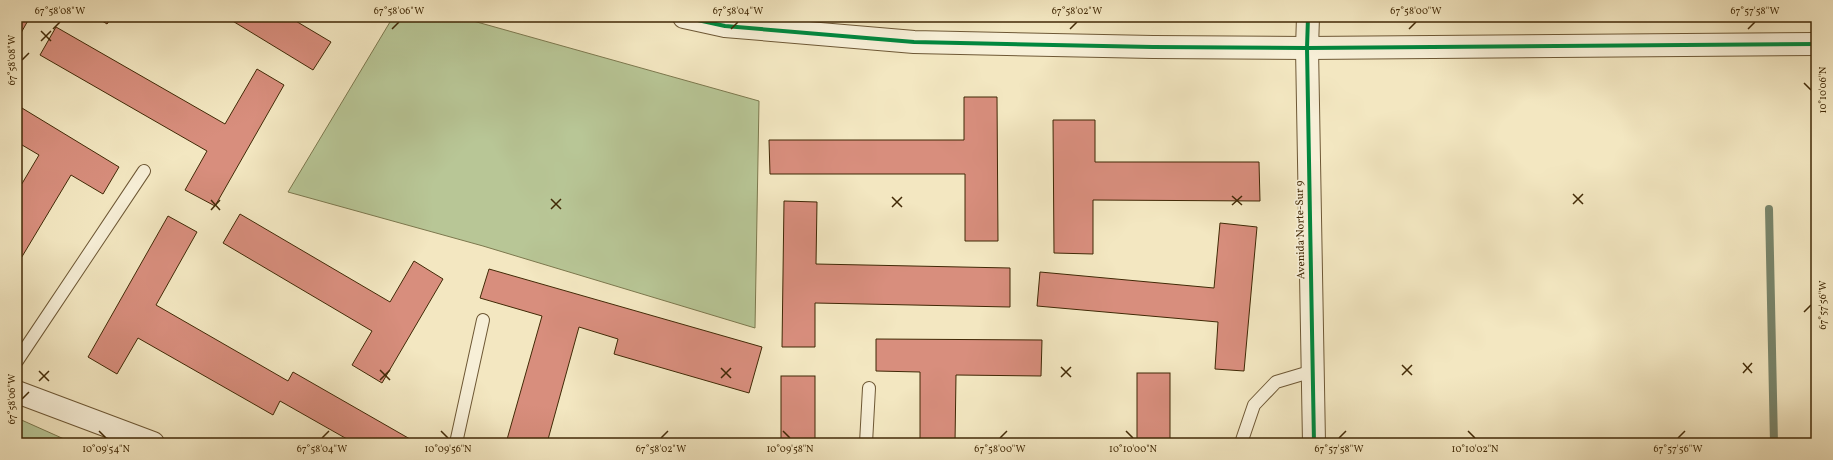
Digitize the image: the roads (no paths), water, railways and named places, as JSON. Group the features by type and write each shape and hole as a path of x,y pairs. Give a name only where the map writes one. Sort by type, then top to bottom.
{"street":[{"path":"684,17 724,26 914,42 1145,47 1307,48 1816,44"},
{"name":"Avenida Norte-Sur 9","path":"1308,17 1307,48 1314,443"},
{"path":"17,392 153,443"}],"lane":[{"path":"17,361 144,171"},
{"path":"456,443 482,320"},
{"path":"1241,443 1254,404 1276,382 1313,371"},
{"path":"866,443 869,388"}],"waterway":[{"path":"1769,209 1774,443"}]}
